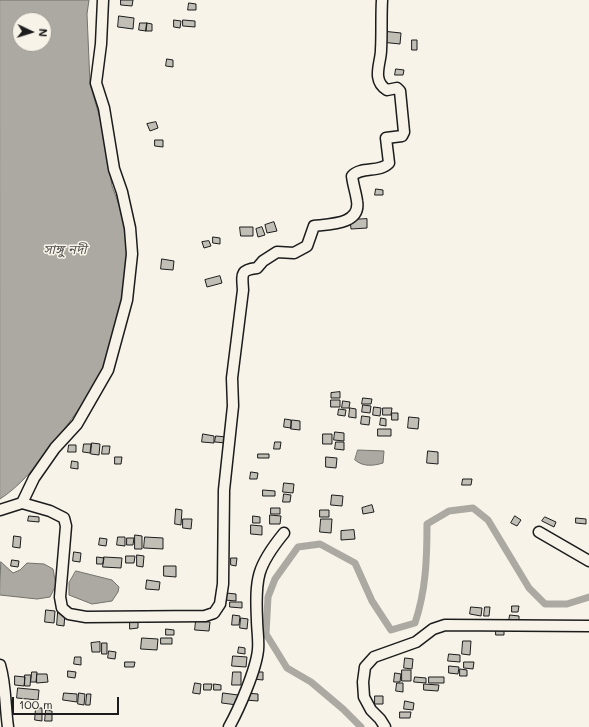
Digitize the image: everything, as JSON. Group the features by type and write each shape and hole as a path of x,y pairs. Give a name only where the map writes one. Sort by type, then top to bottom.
{"street":[{"path":"22,503 34,478 55,448 77,424 108,370 127,300 132,254 130,228 122,192 114,169 104,108 96,83 101,44 103,0"},
{"path":"0,510 22,503 50,511 64,518 66,526 60,597 62,608 69,614 106,617 165,615 205,616 214,613 220,604 223,584 224,490 233,406 232,378 243,290 242,276 244,271 250,267 257,268 263,261 277,252 294,253 307,246 314,226 334,224 354,217 358,212 358,202 352,176 356,172 385,167 389,163 386,138 402,136 404,132 400,91 397,88 387,90 382,87 377,68 382,51 382,0"},
{"path":"539,532 589,561"},
{"path":"229,727 251,677 258,651 256,586 258,574 270,550 284,533"},
{"path":"385,727 380,719 371,710 364,697 363,682 365,667 374,657 416,642 433,630 445,625 589,626"},
{"path":"0,665 5,681 8,727"}],"water":[{"name":"সাঙ্গু নদী","path":"0,0 89,0 87,14 90,84 103,129 112,186 129,232 127,279 106,360 100,377 92,392 49,450 25,478 0,499"},
{"path":"358,450 384,451 383,463 376,465 361,464 355,460"},
{"path":"1,562 13,573 20,570 27,563 44,564 53,569 56,585 50,597 37,599 0,595"},
{"path":"76,571 112,580 119,587 118,592 112,601 92,604 69,595 69,583"}],"building":[{"path":"121,0 133,0 132,6 121,5"},
{"path":"189,3 196,4 196,10 188,10"},
{"path":"119,16 134,18 133,29 118,27"},
{"path":"174,20 181,21 180,28 174,27"},
{"path":"183,20 195,21 195,27 183,26"},
{"path":"140,23 147,23 146,31 139,30"},
{"path":"147,23 152,24 152,31 146,31"},
{"path":"382,31 401,33 400,44 381,42"},
{"path":"412,40 417,40 417,50 412,50"},
{"path":"167,59 173,60 173,67 166,66"},
{"path":"396,69 404,70 403,75 395,75"},
{"path":"156,122 158,128 150,131 147,124"},
{"path":"155,140 163,140 163,147 155,146"},
{"path":"376,189 383,190 383,195 375,195"},
{"path":"367,219 367,228 351,229 350,220"},
{"path":"274,222 277,231 267,233 265,225"},
{"path":"240,227 253,227 253,236 241,236"},
{"path":"262,227 265,235 258,237 256,229"},
{"path":"213,237 220,238 220,244 213,243"},
{"path":"209,241 211,246 204,248 202,242"},
{"path":"162,259 174,261 173,270 161,269"},
{"path":"220,276 222,283 207,287 205,280"},
{"path":"340,392 340,398 331,398 331,393"},
{"path":"363,398 372,399 371,404 362,404"},
{"path":"331,400 340,400 340,407 331,407"},
{"path":"343,401 350,402 349,408 342,408"},
{"path":"363,405 371,406 370,413 362,412"},
{"path":"374,407 381,408 380,416 373,415"},
{"path":"350,408 356,409 356,418 349,417"},
{"path":"383,408 392,408 391,415 383,415"},
{"path":"339,409 346,410 345,416 338,415"},
{"path":"392,413 398,413 398,420 392,420"},
{"path":"362,416 370,417 369,425 361,424"},
{"path":"409,417 419,418 418,429 408,428"},
{"path":"381,418 386,419 386,426 380,425"},
{"path":"285,419 291,420 291,428 284,427"},
{"path":"292,420 300,421 300,430 291,429"},
{"path":"378,429 391,429 391,436 378,436"},
{"path":"335,432 344,433 344,441 334,440"},
{"path":"203,434 214,436 214,443 202,442"},
{"path":"323,434 332,434 332,444 323,444"},
{"path":"216,436 227,437 226,443 215,442"},
{"path":"275,442 281,442 280,449 274,449"},
{"path":"336,442 344,442 344,450 335,449"},
{"path":"92,443 100,444 99,455 91,454"},
{"path":"84,444 91,444 90,453 83,452"},
{"path":"69,445 76,445 76,452 68,452"},
{"path":"103,446 110,446 109,454 102,454"},
{"path":"428,451 438,452 438,464 427,463"},
{"path":"258,454 269,454 269,458 258,458"},
{"path":"115,457 122,457 121,464 115,464"},
{"path":"326,457 337,458 336,468 326,467"},
{"path":"72,461 78,462 78,469 71,468"},
{"path":"251,472 258,473 257,479 250,479"},
{"path":"463,479 472,479 471,485 462,485"},
{"path":"284,483 294,484 293,493 283,492"},
{"path":"263,490 275,491 275,496 263,496"},
{"path":"284,494 291,495 290,502 283,502"},
{"path":"332,495 343,496 342,506 331,505"},
{"path":"372,505 374,512 363,514 362,508"},
{"path":"271,508 280,508 280,514 271,514"},
{"path":"176,509 182,510 181,525 175,524"},
{"path":"320,510 329,510 329,517 320,517"},
{"path":"270,515 281,516 280,524 270,524"},
{"path":"29,516 39,517 39,522 28,521"},
{"path":"253,516 260,517 260,523 253,523"},
{"path":"515,516 521,520 517,526 511,523"},
{"path":"545,517 556,522 554,527 542,521"},
{"path":"576,518 586,519 586,524 576,523"},
{"path":"183,519 192,519 191,529 183,528"},
{"path":"321,519 332,519 331,533 320,532"},
{"path":"251,525 262,526 262,535 251,534"},
{"path":"354,530 355,539 341,540 341,531"},
{"path":"135,535 142,536 142,549 135,549"},
{"path":"14,536 21,537 20,548 13,547"},
{"path":"118,537 125,537 125,546 117,545"},
{"path":"145,537 163,538 163,549 144,548"},
{"path":"100,538 107,539 106,546 99,545"},
{"path":"127,538 134,538 133,545 127,545"},
{"path":"74,552 81,553 80,562 73,561"},
{"path":"137,555 144,556 143,567 137,566"},
{"path":"126,556 135,556 134,563 126,563"},
{"path":"97,557 104,558 103,564 97,564"},
{"path":"104,557 122,558 121,568 103,567"},
{"path":"231,558 237,558 236,566 231,565"},
{"path":"12,560 19,561 18,567 11,566"},
{"path":"164,566 176,566 176,577 164,576"},
{"path":"147,580 160,582 159,590 146,589"},
{"path":"226,593 236,594 236,601 225,600"},
{"path":"230,602 242,602 242,608 230,607"},
{"path":"512,606 519,606 518,612 512,612"},
{"path":"471,607 482,608 481,616 470,614"},
{"path":"485,607 490,607 489,616 484,616"},
{"path":"46,610 55,611 54,623 45,622"},
{"path":"58,612 65,613 64,626 57,625"},
{"path":"233,615 240,616 239,625 232,625"},
{"path":"510,615 519,616 519,622 509,621"},
{"path":"241,618 248,619 247,629 240,628"},
{"path":"196,621 210,622 209,631 195,630"},
{"path":"130,622 138,622 138,628 130,629"},
{"path":"496,628 504,628 504,635 496,635"},
{"path":"166,629 174,630 174,635 166,635"},
{"path":"142,638 158,639 157,650 141,649"},
{"path":"161,638 172,638 172,644 161,644"},
{"path":"463,641 471,641 470,655 462,654"},
{"path":"100,642 100,652 92,652 91,643"},
{"path":"102,643 107,643 107,654 102,654"},
{"path":"239,647 245,648 245,654 238,653"},
{"path":"109,651 116,652 115,659 108,658"},
{"path":"449,654 460,655 460,662 448,661"},
{"path":"233,656 247,657 246,667 232,666"},
{"path":"75,657 81,657 81,665 74,664"},
{"path":"405,658 413,659 412,669 404,668"},
{"path":"125,662 135,662 134,667 125,667"},
{"path":"464,662 474,662 473,669 464,668"},
{"path":"449,666 459,667 458,674 449,673"},
{"path":"460,669 467,670 467,676 460,676"},
{"path":"402,670 411,670 411,681 402,681"},
{"path":"68,671 76,672 75,678 68,677"},
{"path":"32,672 37,672 36,682 31,682"},
{"path":"233,672 241,672 241,685 232,685"},
{"path":"253,672 263,672 263,680 253,679"},
{"path":"395,673 401,674 400,682 394,682"},
{"path":"37,674 47,674 48,682 37,683"},
{"path":"25,675 31,675 30,686 25,686"},
{"path":"15,676 25,677 24,686 15,685"},
{"path":"415,677 426,678 426,683 414,682"},
{"path":"429,677 444,677 444,683 429,683"},
{"path":"195,683 201,684 200,694 193,693"},
{"path":"397,683 403,683 403,692 396,691"},
{"path":"204,684 212,684 211,690 204,690"},
{"path":"214,684 221,685 221,690 214,690"},
{"path":"424,684 439,685 438,691 424,690"},
{"path":"18,688 39,690 38,700 17,698"},
{"path":"64,693 77,694 77,702 63,700"},
{"path":"79,693 85,694 84,705 78,704"},
{"path":"223,693 238,695 237,705 222,703"},
{"path":"246,693 258,694 258,701 245,700"},
{"path":"87,694 91,694 90,705 86,705"},
{"path":"375,696 383,696 383,704 375,704"},
{"path":"405,701 414,703 413,710 404,709"},
{"path":"36,708 42,708 42,721 35,720"},
{"path":"46,710 52,711 52,721 45,721"},
{"path":"400,712 411,712 410,718 400,718"}],"waterway":[{"path":"361,727 343,709 311,682 287,668 266,634 268,597 275,579 298,547 320,544 355,563 372,601 391,630 415,623 424,586 427,550 427,524 449,511 473,508 488,520 529,588 545,604 567,604 589,597"}]}
